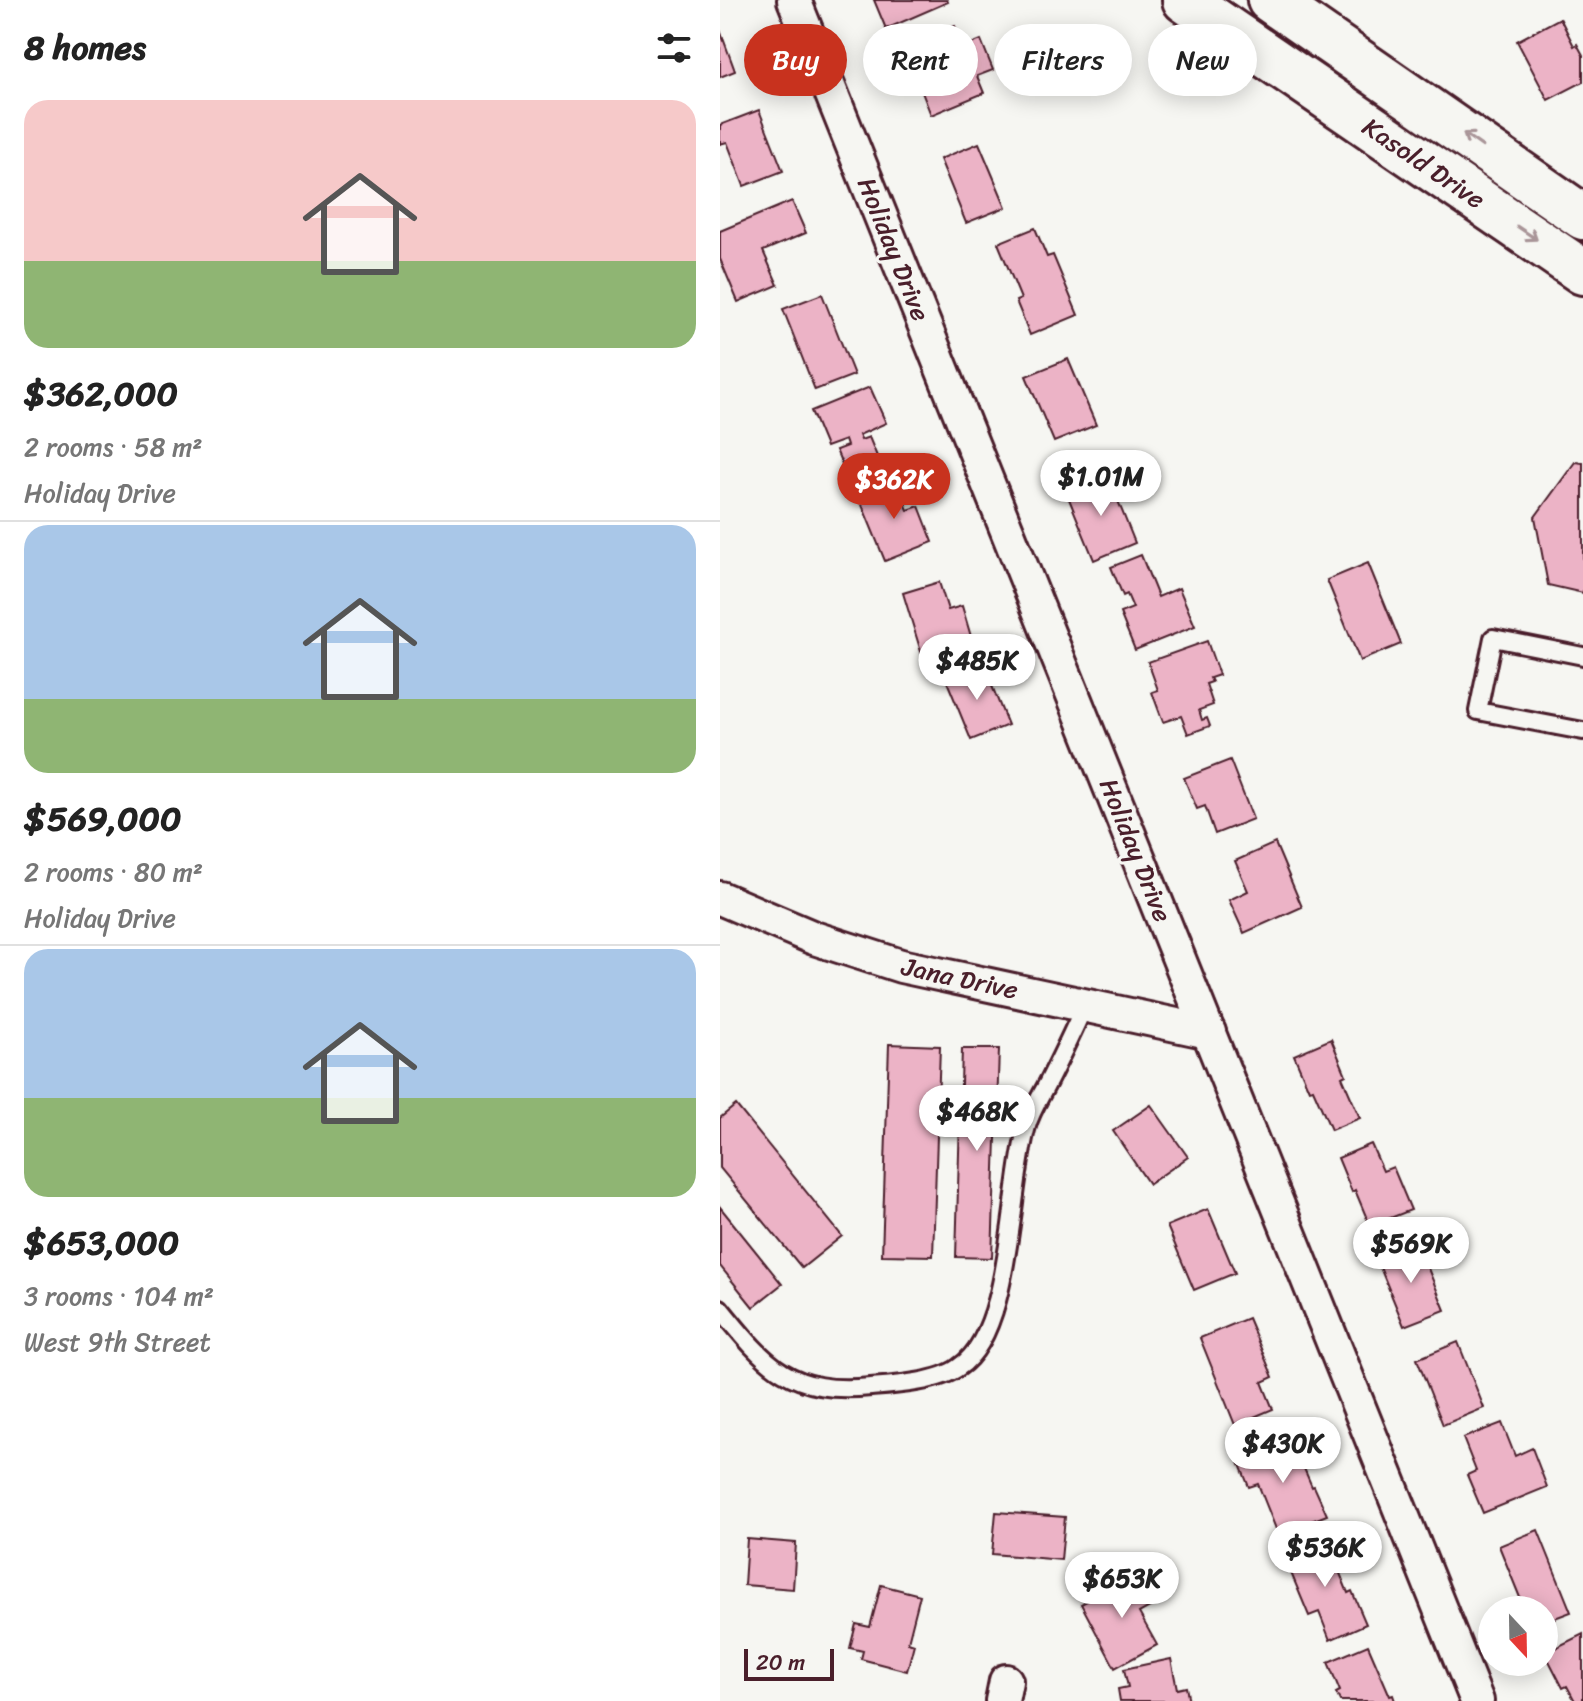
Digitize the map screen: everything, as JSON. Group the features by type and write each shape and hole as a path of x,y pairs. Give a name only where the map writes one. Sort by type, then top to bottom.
{"main road":[{"name":"Kasold Drive","path":"1185,0 1583,272"},
{"name":"Kasold Drive","path":"1270,0 1583,217"}],"street":[{"name":"Holiday Drive","path":"794,0 1477,1701"},
{"name":"Jana Drive","path":"720,898 814,938 901,966 1209,1032"}],"lane":[{"path":"1583,656 1493,638 1478,711 1583,731"},
{"path":"720,1308 769,1364 787,1376 816,1387 851,1389 899,1384 946,1374 960,1367 985,1338 996,1307 1027,1125 1085,1005"}],"building":[{"path":"874,0 948,2 897,24 884,24"},
{"path":"1560,18 1574,46 1577,44 1583,55 1583,82 1548,100 1517,41"},
{"path":"720,30 735,71 720,77"},
{"path":"981,40 993,70 978,76 978,41"},
{"path":"978,78 984,93 978,95"},
{"path":"924,96 977,96 931,115"},
{"path":"759,110 783,171 744,186 727,142 720,144 720,125"},
{"path":"979,143 1006,207 966,223 940,159"},
{"path":"792,201 806,233 763,251 778,285 738,302 720,259 720,231"},
{"path":"1035,228 1047,257 1053,255 1078,315 1030,335 1016,301 1021,299 998,243"},
{"path":"822,294 854,375 815,390 783,309"},
{"path":"1068,359 1096,425 1054,442 1026,376"},
{"path":"870,387 886,423 859,435 861,440 869,437 883,471 851,485 836,450 847,446 845,440 826,447 811,411"},
{"path":"1575,462 1583,463 1583,593 1548,585 1535,517"},
{"path":"1108,476 1135,543 1094,560 1067,494"},
{"path":"896,480 908,510 919,506 933,542 885,561 858,495"},
{"path":"1141,555 1158,597 1179,588 1195,626 1135,650 1120,613 1133,608 1127,594 1123,596 1111,567"},
{"path":"1368,563 1401,644 1360,661 1327,580"},
{"path":"939,582 948,610 962,606 972,640 922,655 903,593"},
{"path":"1207,641 1219,675 1210,678 1212,682 1206,684 1213,705 1199,710 1202,720 1207,718 1210,726 1188,734 1181,716 1163,722 1152,692 1158,690 1148,662"},
{"path":"983,664 1008,725 971,740 946,679"},
{"path":"1230,760 1253,819 1215,834 1205,806 1197,809 1184,778"},
{"path":"1275,843 1302,907 1244,933 1229,900 1248,891 1235,861"},
{"path":"1331,1039 1346,1075 1342,1077 1360,1118 1331,1130 1294,1055"},
{"path":"889,1044 940,1046 933,1256 882,1255"},
{"path":"962,1049 999,1049 992,1258 956,1257"},
{"path":"736,1105 842,1236 802,1268 720,1168 720,1118"},
{"path":"1151,1105 1188,1157 1149,1184 1113,1131"},
{"path":"1371,1144 1383,1171 1393,1167 1411,1210 1370,1226 1338,1158"},
{"path":"720,1207 782,1284 753,1307 720,1266"},
{"path":"1208,1209 1235,1273 1194,1290 1167,1226"},
{"path":"1418,1244 1445,1310 1404,1326 1377,1260"},
{"path":"1248,1318 1273,1377 1262,1382 1273,1409 1235,1425 1200,1338"},
{"path":"1458,1342 1484,1408 1443,1425 1417,1359"},
{"path":"1502,1423 1515,1456 1532,1448 1547,1487 1483,1513 1467,1475 1476,1471 1463,1438"},
{"path":"1290,1436 1327,1515 1278,1534 1258,1484 1249,1487 1239,1462 1247,1458 1245,1454"},
{"path":"996,1512 1065,1517 1061,1560 992,1554"},
{"path":"1538,1530 1571,1612 1558,1617 1558,1596 1519,1596 1499,1546"},
{"path":"747,1539 796,1543 793,1589 744,1585"},
{"path":"1326,1539 1348,1593 1352,1591 1366,1624 1330,1640 1319,1612 1309,1616 1284,1556"},
{"path":"1139,1573 1155,1604 1139,1613 1157,1645 1115,1668 1081,1604"},
{"path":"881,1585 920,1595 908,1642 914,1644 907,1671 861,1659 863,1651 850,1648 856,1624 870,1627"},
{"path":"1583,1634 1583,1701 1575,1701 1557,1676 1558,1646"},
{"path":"1368,1645 1395,1701 1340,1701 1336,1693 1340,1691 1328,1662"},
{"path":"1171,1659 1177,1689 1186,1687 1189,1701 1120,1701 1118,1689 1128,1687 1124,1669"}]}
